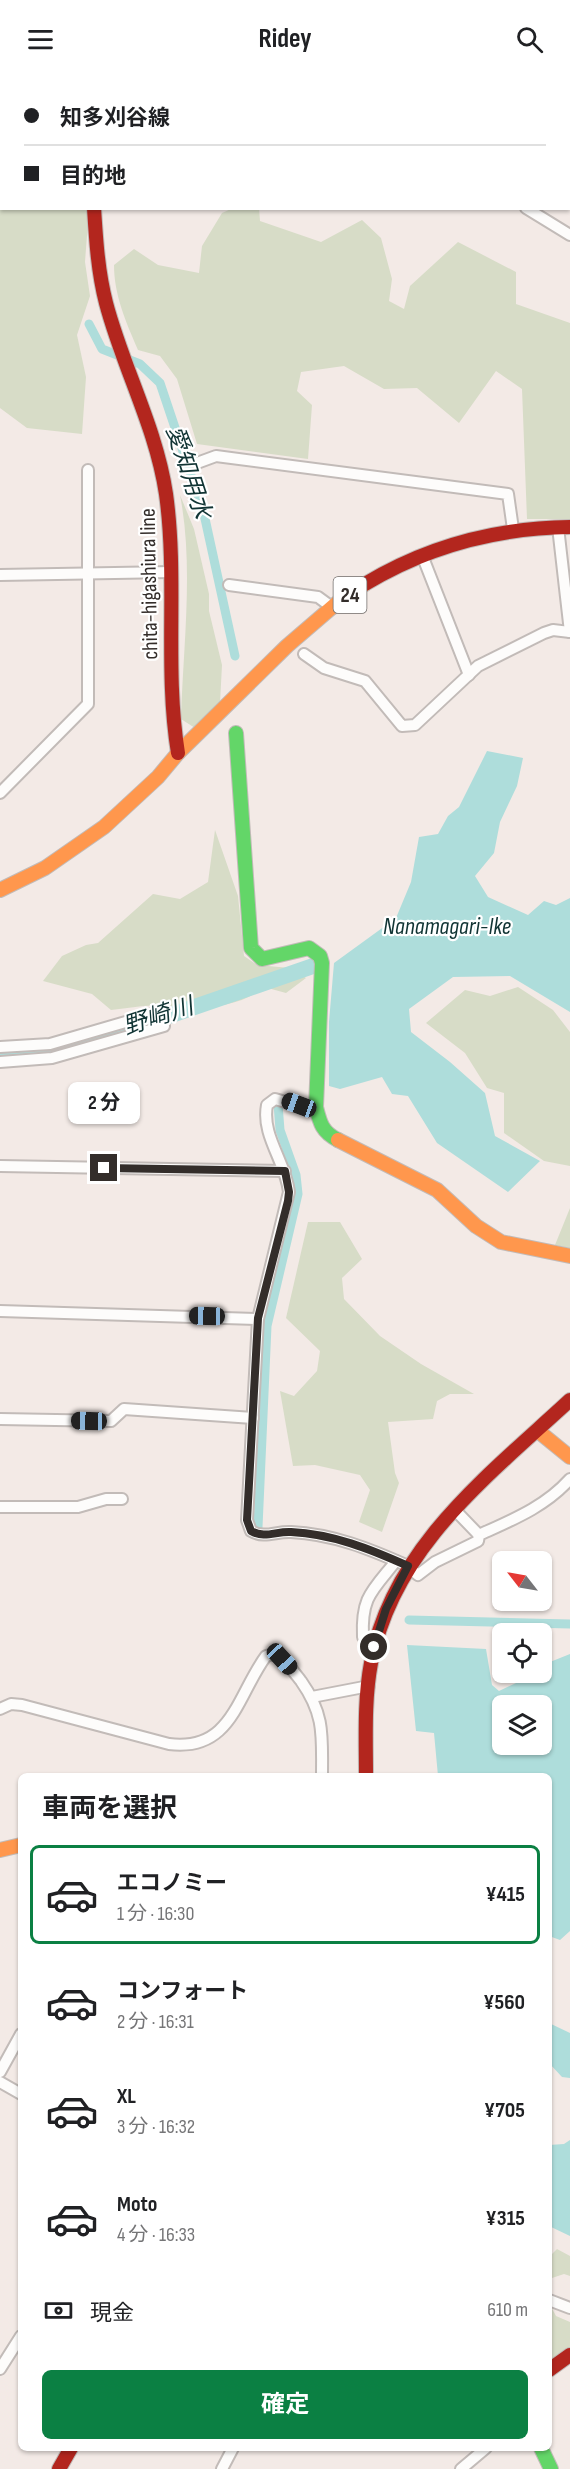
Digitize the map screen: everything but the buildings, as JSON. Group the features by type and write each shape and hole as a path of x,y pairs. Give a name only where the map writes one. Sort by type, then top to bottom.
{"street":[{"name":"chita-higashiura line","path":"94,210 99,272 110,317 132,372 159,452 170,521 171,709 178,753"},
{"path":"544,213 570,235"},
{"path":"197,463 216,456 508,494 513,529"},
{"path":"0,793 88,704 88,470"},
{"path":"304,654 324,668 365,681 402,726 415,725 469,675 492,658 553,630 570,632 564,527"},
{"name":"24","path":"0,890 44,871 81,845 143,792 178,753 295,638 356,590 422,555 513,529 564,527"},
{"path":"422,555 469,675"},
{"path":"0,575 172,572"},
{"path":"230,585 318,597 333,608"},
{"path":"236,734 250,948 262,959 309,948 320,956 322,963 316,1107 321,1127 327,1135 437,1190 488,1235 511,1245 570,1256"},
{"path":"0,1047 50,1044 160,1012 164,1026 52,1058 0,1062"},
{"path":"310,1109 275,1099 267,1105 264,1118 285,1171 289,1192 258,1318 247,1520 251,1531 258,1535 290,1532 361,1545 406,1566 418,1575 435,1562 478,1540 479,1534"},
{"path":"0,1166 285,1171"},
{"path":"0,1311 258,1318"},
{"path":"366,1773 369,1686 374,1647 386,1609 406,1566 428,1537 454,1509 570,1400"},
{"path":"0,1419 111,1421 124,1409 253,1418"},
{"path":"538,1431 570,1457"},
{"path":"479,1534 526,1514 559,1492 570,1479"},
{"path":"0,1508 78,1507 106,1499 122,1499"},
{"path":"454,1509 479,1534"},
{"path":"374,1647 363,1637 363,1606 373,1589 406,1566"},
{"path":"0,1709 11,1704 22,1705 169,1744 191,1746 212,1737 221,1729 245,1694 260,1664 266,1656 274,1654 292,1669 312,1697 318,1710 322,1730 322,1773"},
{"path":"312,1697 369,1686"},
{"path":"0,1850 18,1846"},
{"path":"0,2072 18,2039"},
{"path":"0,2082 18,2092"},
{"path":"552,2301 570,2308"},
{"path":"0,2369 18,2341"},
{"path":"552,2368 570,2355"},
{"path":"59,2469 69,2451"},
{"path":"222,2469 231,2451"},
{"path":"462,2469 482,2451"},
{"path":"542,2451 551,2469"}],"green space":[{"path":"0,210 89,210 85,262 90,296 77,335 86,377 82,434 27,428 0,408"},
{"path":"229,210 259,210 260,221 321,242 362,220 381,238 392,279 389,301 404,309 410,286 458,242 516,272 516,304 570,323 570,519 527,519 522,389 496,371 459,423 417,388 384,389 344,366 301,372 297,391 312,405 308,459 197,444 177,379 160,356 138,350 118,298 114,265 134,249 158,265 199,273 202,246 222,213"},
{"path":"180,495 194,529 209,594 209,611 222,665 220,703 195,728 181,719 187,578"},
{"path":"215,830 238,896 244,956 257,965 290,968 306,978 286,993 264,987 236,1002 221,1005 206,1007 143,1006 111,1010 92,994 43,981 62,956 86,945 98,943 153,894 180,899 208,882"},
{"path":"518,987 553,1010 570,1032 570,1166 544,1161 504,1133 504,1093 487,1088 465,1053 426,1023 465,990 490,996"},
{"path":"570,1208 570,1248 555,1245"},
{"path":"308,1222 340,1222 362,1259 342,1278 344,1299 380,1336 421,1364 474,1394 450,1394 437,1401 433,1419 388,1422 395,1473 399,1483 382,1532 359,1522 370,1490 360,1475 315,1465 293,1466 280,1391 294,1396 317,1371 320,1351 286,1318"},
{"path":"557,2249 570,2256 570,2276 564,2274 552,2278 552,2254"},
{"path":"552,2309 556,2316 570,2322 570,2349 552,2361"}],"water":[{"name":"Nanamagari-Ike","path":"487,751 523,758 517,786 500,822 494,853 475,876 488,897 528,915 544,901 556,905 570,898 570,1012 510,976 453,977 409,1009 411,1032 485,1093 495,1136 540,1161 508,1192 437,1143 408,1096 392,1094 382,1077 340,1089 329,1086 329,1022 334,963 396,918 411,882 419,837 438,834 448,816 459,807"},
{"path":"407,1645 486,1649 492,1685 499,1691 516,1683 552,1683 552,1661 570,1654 570,1931 560,1940 552,1937 552,1773 438,1773 434,1733 416,1731"},
{"path":"552,2024 570,2033 570,2078 562,2077 552,2066"},
{"path":"570,2140 570,2236 552,2227 552,2145 564,2144"}],"waterway":[{"name":"愛知用水","path":"89,324 102,349 140,364 160,383 204,514 235,656"},
{"name":"野崎川","path":"0,1054 54,1050 157,1020 313,966"},
{"name":"愛知用水","path":"258,1527 267,1326 298,1194 296,1175 280,1130 278,1104"},
{"name":"愛知用水","path":"409,1620 570,1624"}],"traffic: fast":[{"path":"236,733 251,948 262,959 309,948 320,956 322,963 316,1107 322,1126 328,1134 338,1140"},
{"path":"542,2451 551,2469"}],"traffic: slow":[{"path":"0,890 45,868 104,827 158,777 178,753 287,646 337,603 365,584"},
{"path":"338,1140 437,1190 476,1226 501,1242 570,1256"},
{"path":"538,1431 570,1457"},
{"path":"0,1850 18,1846"}],"traffic: jam":[{"path":"94,210 99,268 106,303 155,445 166,494 171,559 172,688 178,753"},
{"path":"365,584 413,559 464,542 516,531 570,527"},
{"path":"366,1773 366,1705 371,1663 382,1622 400,1584 422,1549 448,1516 570,1400"},
{"path":"552,2368 570,2355"},
{"path":"59,2469 69,2451"}],"route":[{"path":"104,1168 285,1171 289,1192 288,1201 258,1318 247,1520 251,1531 258,1535 267,1536 290,1532 337,1539 361,1545 408,1566 386,1609 374,1647"}]}
